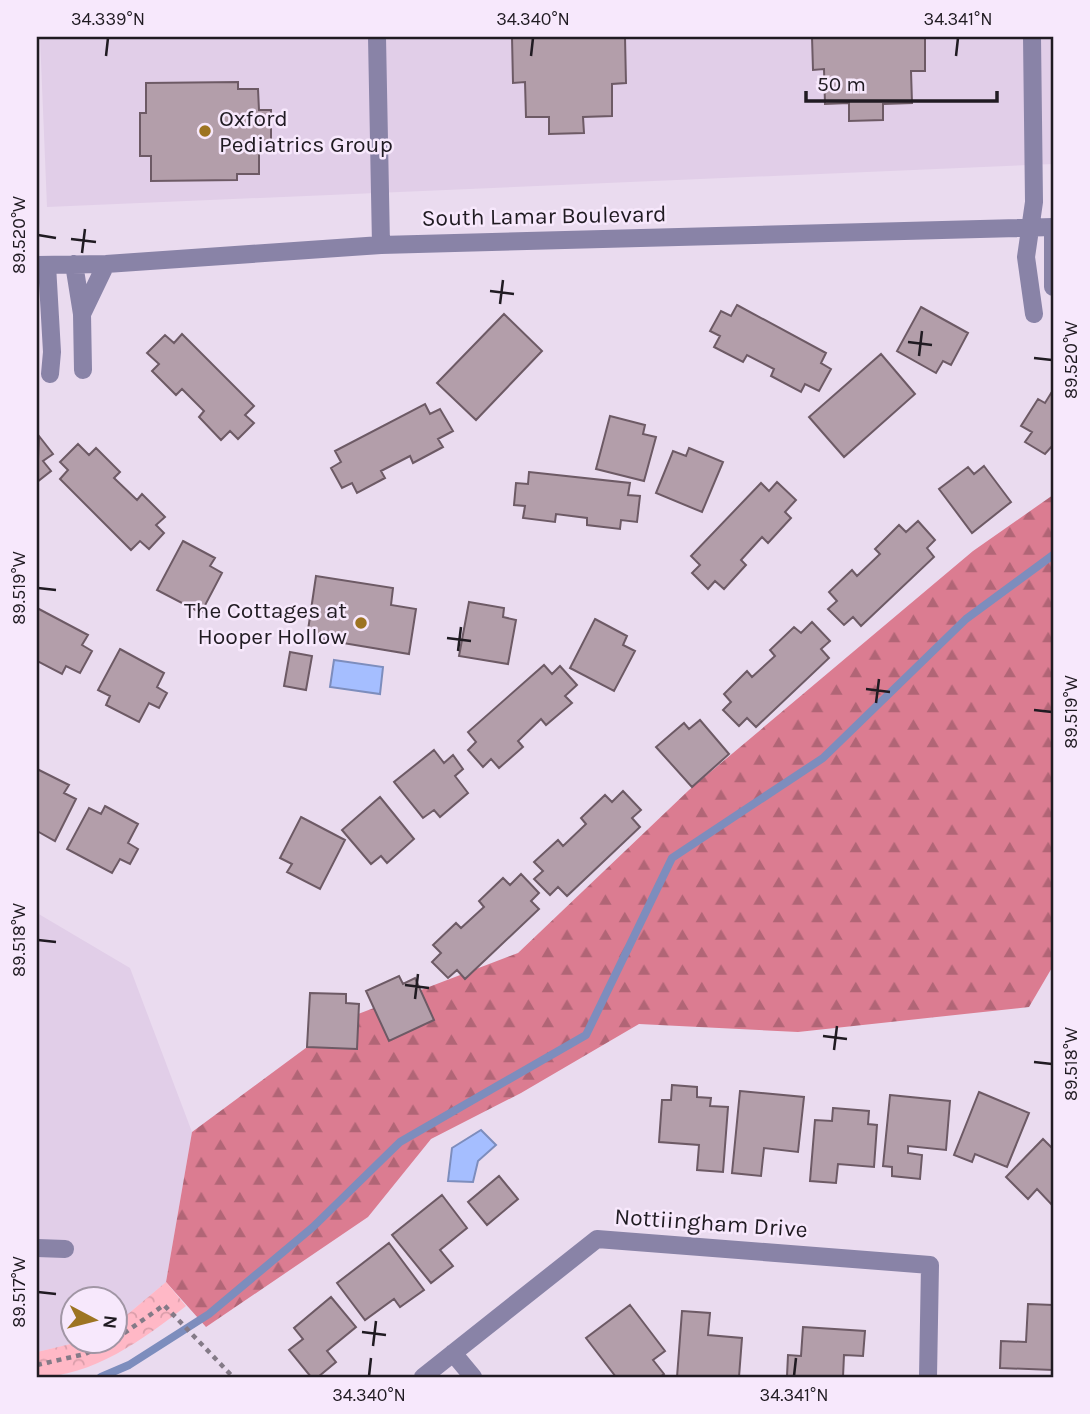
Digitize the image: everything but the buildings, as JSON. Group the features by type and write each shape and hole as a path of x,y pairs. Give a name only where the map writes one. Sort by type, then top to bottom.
{"street":[{"path":"377,37 381,245"},
{"path":"1032,37 1034,202 1027,257 1034,314 1053,287 1053,228"},
{"name":"South Lamar Boulevard","path":"42,265 106,264 381,245 1053,228"},
{"path":"74,264 82,314 83,370"},
{"path":"82,314 106,264"},
{"path":"42,265 51,306 50,374"},
{"name":"Nottiingham Drive","path":"423,1377 597,1239 930,1265 928,1377"},
{"path":"37,1248 65,1249"},
{"path":"453,1353 473,1377"}],"path":[{"path":"130,1329 164,1305 233,1377"},
{"path":"37,1365 85,1354"}],"shaded area":[{"path":"40,37 1053,37 1053,164 47,207"},
{"path":"37,913 130,968 192,1132 166,1282 130,1312 130,1284 60,1284 60,1346 37,1352"}],"green space":[{"path":"1053,495 1053,966 1029,1007 798,1032 639,1024 521,1093 431,1139 368,1217 206,1327 166,1282 192,1132 345,1019 518,953 689,790 973,551"},
{"path":"166,1282 186,1306 130,1346 130,1312"},
{"path":"60,1346 60,1354 116,1354 78,1371 37,1377 37,1352"}],"water":[{"path":"334,660 383,667 380,694 330,687"},
{"path":"481,1130 496,1145 478,1161 473,1182 448,1181 452,1148"}],"waterway":[{"path":"101,1377 129,1365 209,1314 313,1227 400,1142 586,1035 672,858 823,758 966,619 1053,555"}],"place":[{"name":"Oxford Pediatrics Group","path":"205,131"},
{"name":"The Cottages at Hooper Hollow","path":"361,623"}]}
